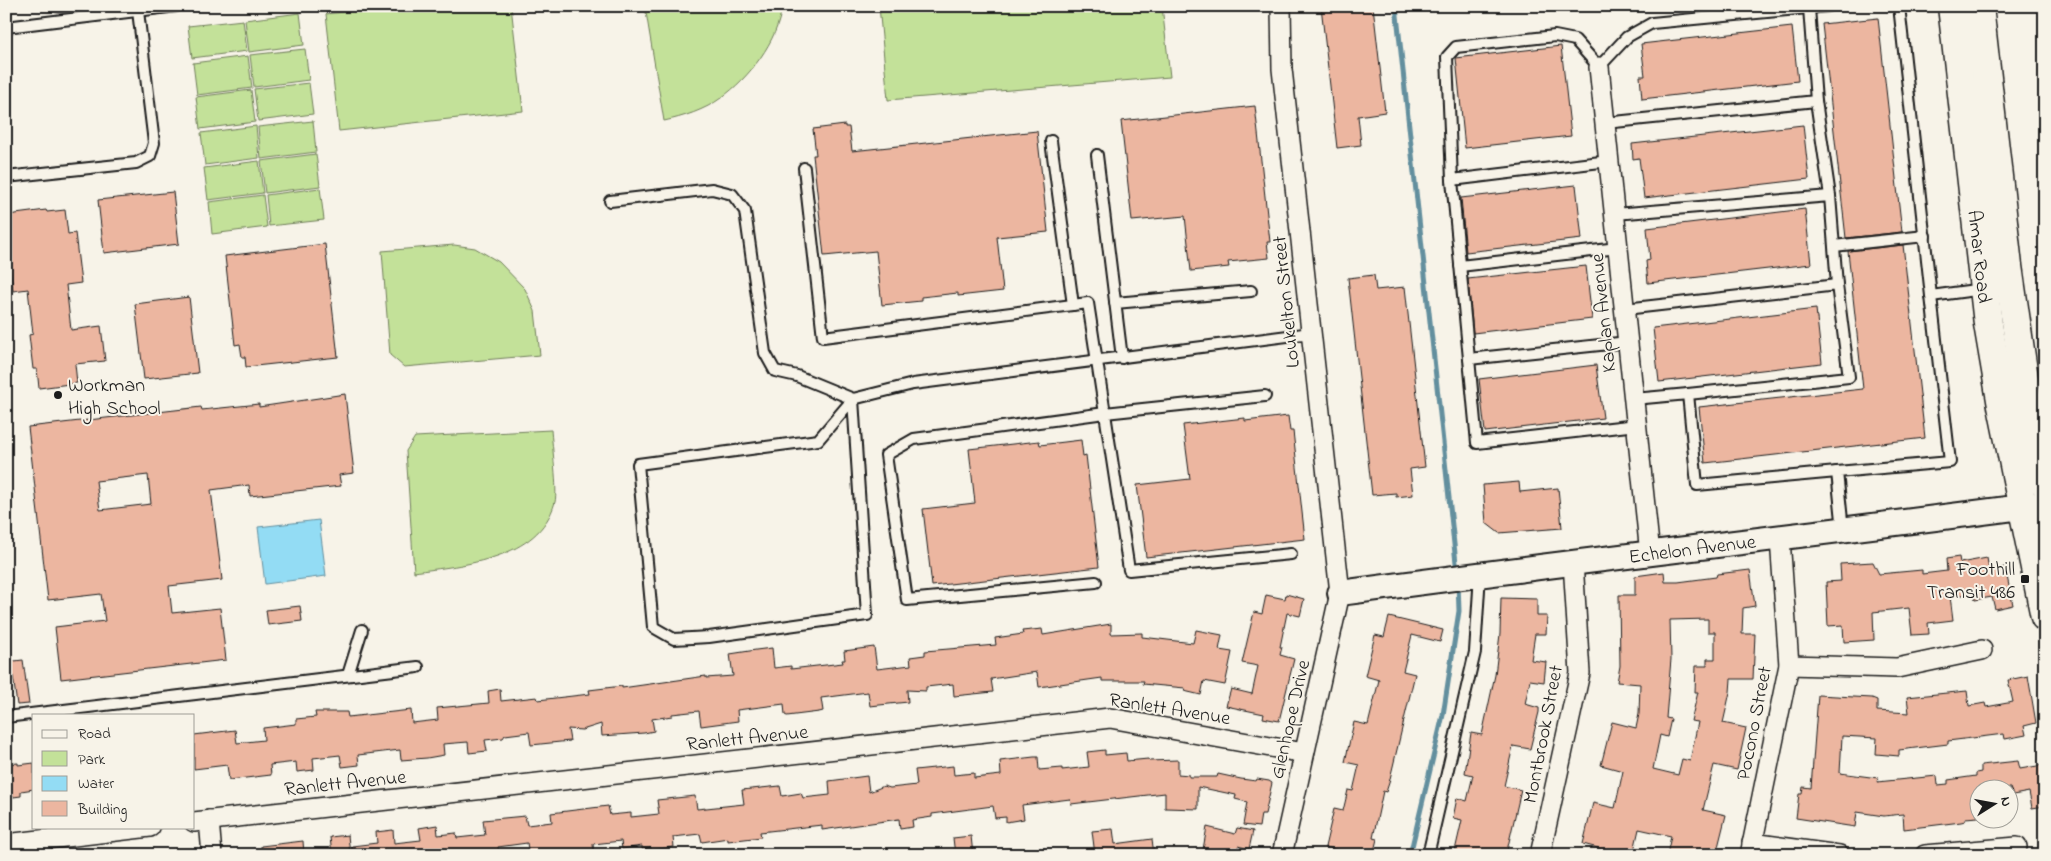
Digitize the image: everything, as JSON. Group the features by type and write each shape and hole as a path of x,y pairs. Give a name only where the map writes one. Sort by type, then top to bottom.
{"main road":[{"name":"Amar Road","path":"1952,6 1983,288 2002,406 2034,505 2045,617"},
{"name":"Amar Road","path":"1978,6 2008,266 2025,385 2045,484"}],"street":[{"name":"Loukelton Street","path":"1281,6 1282,69 1340,593"},
{"name":"Kaplan Avenue","path":"1599,67 1650,554"},
{"name":"Echelon Avenue","path":"1340,593 1573,562 1780,539 2034,505"},
{"name":"Pocono Street","path":"1751,849 1789,665 1780,539"},
{"name":"Montbrook Street","path":"1540,855 1580,673 1573,562"},
{"name":"Glenhope Drive","path":"1282,855 1340,593"},
{"path":"1789,665 1897,668 1982,650"},
{"name":"Ranlett Avenue","path":"201,821 1110,718 1304,753"},
{"path":"201,821 212,855"},
{"path":"6,844 142,828"},
{"path":"1925,855 2017,847"},
{"path":"1751,849 1839,855"}],"lane":[{"path":"6,27 177,6"},
{"path":"1637,426 1477,443 1452,180 1447,57 1456,47 1555,36 1575,40 1599,67 1627,38 1652,23 1829,6"},
{"path":"1688,394 1697,485 1950,462 1899,6"},
{"path":"1634,399 1849,377 1837,285 1830,196 1816,101 1809,8"},
{"path":"6,177 136,163 150,156 154,143 138,11"},
{"path":"1605,123 1816,101"},
{"path":"1051,140 1073,305"},
{"path":"1097,155 1122,358"},
{"path":"1452,180 1609,161"},
{"path":"804,168 823,337 1088,303 1129,570 1291,554"},
{"path":"610,201 712,189 732,194 745,211 765,353 775,371 797,376 853,399"},
{"path":"1615,214 1830,196"},
{"path":"1834,246 1925,236"},
{"path":"1460,266 1618,248"},
{"path":"1625,309 1837,285"},
{"path":"1932,296 1983,288"},
{"path":"1115,303 1251,291"},
{"path":"853,399 867,615 709,637 674,639 653,627 638,464 818,440 853,399 913,384 1311,333"},
{"path":"1469,359 1628,342"},
{"path":"1096,582 907,600 886,455 914,439 1105,413 1265,396"},
{"path":"1837,472 1843,530"},
{"path":"1428,855 1475,652 1464,576"},
{"path":"348,675 362,630"},
{"path":"6,717 418,667"}],"green space":[{"path":"399,6 511,6 523,111 339,131 326,14"},
{"path":"645,6 782,6 775,32 768,45 742,80 721,98 708,106 664,121"},
{"path":"879,6 1162,6 1170,77 888,100"},
{"path":"300,13 304,45 249,52 245,20"},
{"path":"243,20 247,51 192,58 188,26"},
{"path":"305,49 309,80 254,87 250,55"},
{"path":"248,56 252,88 197,95 193,63"},
{"path":"309,83 313,114 258,121 254,89"},
{"path":"251,90 255,122 200,129 196,97"},
{"path":"313,121 316,152 261,159 258,127"},
{"path":"256,126 259,158 205,165 201,133"},
{"path":"316,154 320,186 265,193 261,161"},
{"path":"259,161 263,193 208,200 204,168"},
{"path":"320,188 324,220 269,226 266,195"},
{"path":"263,195 267,227 212,234 209,202"},
{"path":"454,245 475,248 499,262 525,289 535,311 540,355 404,367 390,355 382,251"},
{"path":"551,430 555,502 546,521 533,536 516,548 497,556 476,562 414,572 406,451 415,437"}],"water":[{"path":"319,520 326,576 265,584 258,527"}],"building":[{"path":"1321,6 1373,6 1385,112 1358,116 1361,145 1337,148"},
{"path":"1878,18 1902,232 1846,238 1822,24"},
{"path":"1792,27 1798,81 1642,99 1640,76 1645,76 1641,44"},
{"path":"1561,46 1571,136 1465,148 1456,58"},
{"path":"1255,106 1270,242 1267,242 1269,258 1228,262 1229,267 1191,271 1185,216 1132,221 1121,121"},
{"path":"845,125 845,127 849,127 852,151 1037,131 1048,232 997,237 1003,291 958,296 958,293 921,297 921,301 882,305 876,251 824,256 813,155 816,155 813,129"},
{"path":"1803,125 1809,179 1644,198 1639,158 1633,159 1632,144"},
{"path":"1576,185 1582,239 1466,252 1461,198"},
{"path":"173,192 179,244 104,253 98,200"},
{"path":"1805,209 1811,264 1648,283 1646,261 1650,260 1647,228"},
{"path":"46,210 47,212 65,210 68,234 75,233 81,283 66,285 71,330 101,326 105,361 75,364 77,383 39,388 37,369 33,369 29,335 33,334 28,289 13,291 7,241 11,241 8,215"},
{"path":"325,244 338,357 246,367 245,357 242,357 240,344 235,345 225,256"},
{"path":"1903,245 1925,438 1705,463 1699,407 1863,389 1848,251"},
{"path":"1586,266 1592,319 1473,333 1468,279"},
{"path":"1374,275 1376,290 1405,287 1425,467 1410,469 1413,495 1396,497 1396,493 1372,495 1348,278"},
{"path":"189,297 198,373 144,379 135,304"},
{"path":"1816,309 1822,363 1659,382 1653,328"},
{"path":"1596,365 1603,418 1485,432 1479,379"},
{"path":"345,394 354,473 339,475 341,486 250,496 249,485 211,490 222,580 169,586 172,613 220,608 226,660 61,679 55,627 105,621 101,594 48,600 28,427 201,407 202,410 259,404 259,407","holes":["148,475 151,504 100,510 96,481"]},
{"path":"1288,416 1290,431 1293,431 1305,539 1146,557 1137,485 1190,479 1183,425 1245,418 1245,421"},
{"path":"1081,440 1083,456 1086,455 1099,567 932,586 923,509 975,503 969,449 1039,441 1040,445"},
{"path":"1519,482 1520,492 1558,488 1562,528 1499,533 1486,523 1483,485"},
{"path":"1959,557 1960,563 1987,558 1989,570 2005,567 2013,605 1995,609 1992,597 1975,600 1974,594 1950,596 1953,620 1928,623 1929,634 1912,635 1909,608 1873,612 1874,640 1844,642 1843,625 1828,626 1826,582 1841,581 1840,564 1873,562 1879,574 1922,570 1922,574 1947,571 1946,559"},
{"path":"1750,570 1755,606 1743,608 1742,634 1755,634 1753,679 1731,679 1723,723 1746,728 1737,770 1714,765 1703,810 1726,815 1716,855 1667,855 1671,836 1639,829 1633,855 1608,855 1609,851 1583,844 1593,803 1615,808 1623,771 1601,765 1612,722 1636,728 1639,714 1640,684 1617,682 1620,666 1619,595 1635,595 1635,576 1664,572 1665,582 1678,582 1716,577 1717,574","holes":["1708,619 1708,632 1715,632 1715,659 1707,659 1707,666 1696,666 1695,692 1698,692 1691,721 1698,722 1690,761 1682,759 1678,775 1653,769 1660,735 1667,737 1671,719 1666,718 1671,659 1670,620"]},
{"path":"1286,594 1304,599 1300,616 1287,613 1280,647 1282,647 1280,655 1294,659 1279,721 1263,718 1264,714 1226,706 1231,689 1252,694 1258,666 1242,663 1254,612 1262,614 1266,595 1285,599"},
{"path":"1501,598 1537,599 1537,616 1547,616 1546,634 1535,634 1531,660 1546,662 1544,682 1530,680 1525,704 1539,708 1539,712 1530,749 1513,746 1504,786 1521,790 1506,855 1454,855 1462,820 1453,818 1457,798 1467,801 1473,775 1465,773 1471,733 1482,735 1495,675 1500,634"},
{"path":"300,606 302,621 268,625 266,610"},
{"path":"1389,617 1443,630 1440,642 1412,635 1403,671 1415,674 1389,783 1386,792 1383,791 1373,838 1377,839 1373,855 1338,855 1339,850 1325,847 1334,809 1343,811 1348,790 1353,791 1359,765 1345,762 1354,722 1368,725 1379,680 1365,676 1375,635 1384,637"},
{"path":"1111,624 1111,634 1142,633 1142,637 1193,643 1196,630 1222,635 1219,650 1232,652 1225,685 1204,681 1201,695 1184,691 1185,688 1143,684 1144,681 1102,681 1102,678 1039,687 1037,672 991,679 993,692 954,696 953,684 926,687 926,691 907,690 908,702 870,706 868,692 821,698 823,711 819,712 787,716 785,715 784,704 737,710 738,721 701,726 699,711 672,714 672,716 652,719 654,731 644,733 602,736 601,724 582,730 568,729 570,741 531,745 529,732 485,740 487,751 469,753 468,742 443,744 444,755 427,758 401,760 400,750 358,755 359,765 342,767 340,755 313,758 314,770 297,772 296,762 270,765 271,775 229,780 227,765 195,769 195,735 235,730 237,743 264,740 263,728 296,724 296,719 316,717 315,712 347,712 348,717 411,710 412,723 438,720 437,708 489,703 488,691 500,689 501,701 537,697 538,700 590,694 589,690 622,686 622,688 706,676 706,678 733,676 730,654 756,650 772,648 774,668 791,666 791,669 843,663 842,660 845,660 844,651 874,647 877,669 911,665 910,657 925,655 925,651 996,645 995,638 1023,634 1022,631 1042,629 1043,635"},
{"path":"23,660 29,704 17,705 13,676 7,677 6,662"},
{"path":"2028,676 2036,723 2024,726 2026,735 2005,739 2004,734 1948,741 1948,744 1899,750 1899,756 1876,754 1877,738 1842,736 1840,773 1878,778 1877,782 1937,776 1938,785 1948,784 1948,780 1976,776 1976,773 1981,772 1981,765 2018,761 2020,769 2043,765 2045,806 2032,808 2029,792 2018,794 2018,778 1968,778 1968,818 1961,822 1904,829 1903,814 1884,816 1857,812 1855,827 1796,818 1799,794 1802,794 1803,787 1811,788 1818,695 1872,698 1877,700 1877,711 1909,713 1907,697 1967,691 1969,706 1985,703 1986,707 2013,702 2008,680"},
{"path":"1105,750 1105,755 1126,753 1127,761 1148,759 1149,761 1178,760 1178,774 1189,775 1189,777 1217,777 1218,774 1241,779 1269,781 1272,783 1265,814 1261,814 1259,827 1243,825 1247,802 1235,799 1236,795 1198,787 1198,809 1165,808 1165,793 1071,804 1070,799 1022,805 1024,819 1006,822 1006,817 995,818 993,806 932,814 932,817 912,820 913,827 900,829 899,819 822,830 822,825 760,832 761,837 728,841 728,838 702,842 700,834 673,837 674,847 651,850 651,848 642,849 642,846 622,849 621,841 593,844 594,855 529,855 527,843 498,847 499,855 352,855 352,846 377,843 376,832 393,830 394,843 421,840 419,828 437,825 438,835 456,833 457,838 485,835 483,820 525,816 527,825 552,822 551,813 608,806 610,815 631,813 631,817 659,814 657,800 695,796 697,809 744,804 742,790 780,786 782,796 801,793 803,798 830,795 829,781 867,776 869,792 884,786 890,788 917,785 915,770 953,766 954,775 974,773 974,778 1001,775 1000,761 1034,757 1038,757 1039,770 1089,767 1087,752"},
{"path":"32,763 32,789 21,791 21,796 6,798 6,764"},
{"path":"1207,827 1235,834 1237,828 1253,831 1249,849 1238,846 1236,855 1202,855"},
{"path":"1113,829 1115,844 1152,839 1154,855 1095,855 1092,831"},
{"path":"348,835 350,855 332,855 330,837"},
{"path":"971,836 973,855 955,855 953,838"},
{"path":"303,841 304,855 262,855 261,846"}],"waterway":[{"path":"1396,6 1457,572"},
{"path":"1410,855 1443,715 1459,611 1458,583"}],"place":[{"name":"Workman High School","path":"58,395"},
{"name":"Foothill Transit 486","path":"2025,579"}]}
